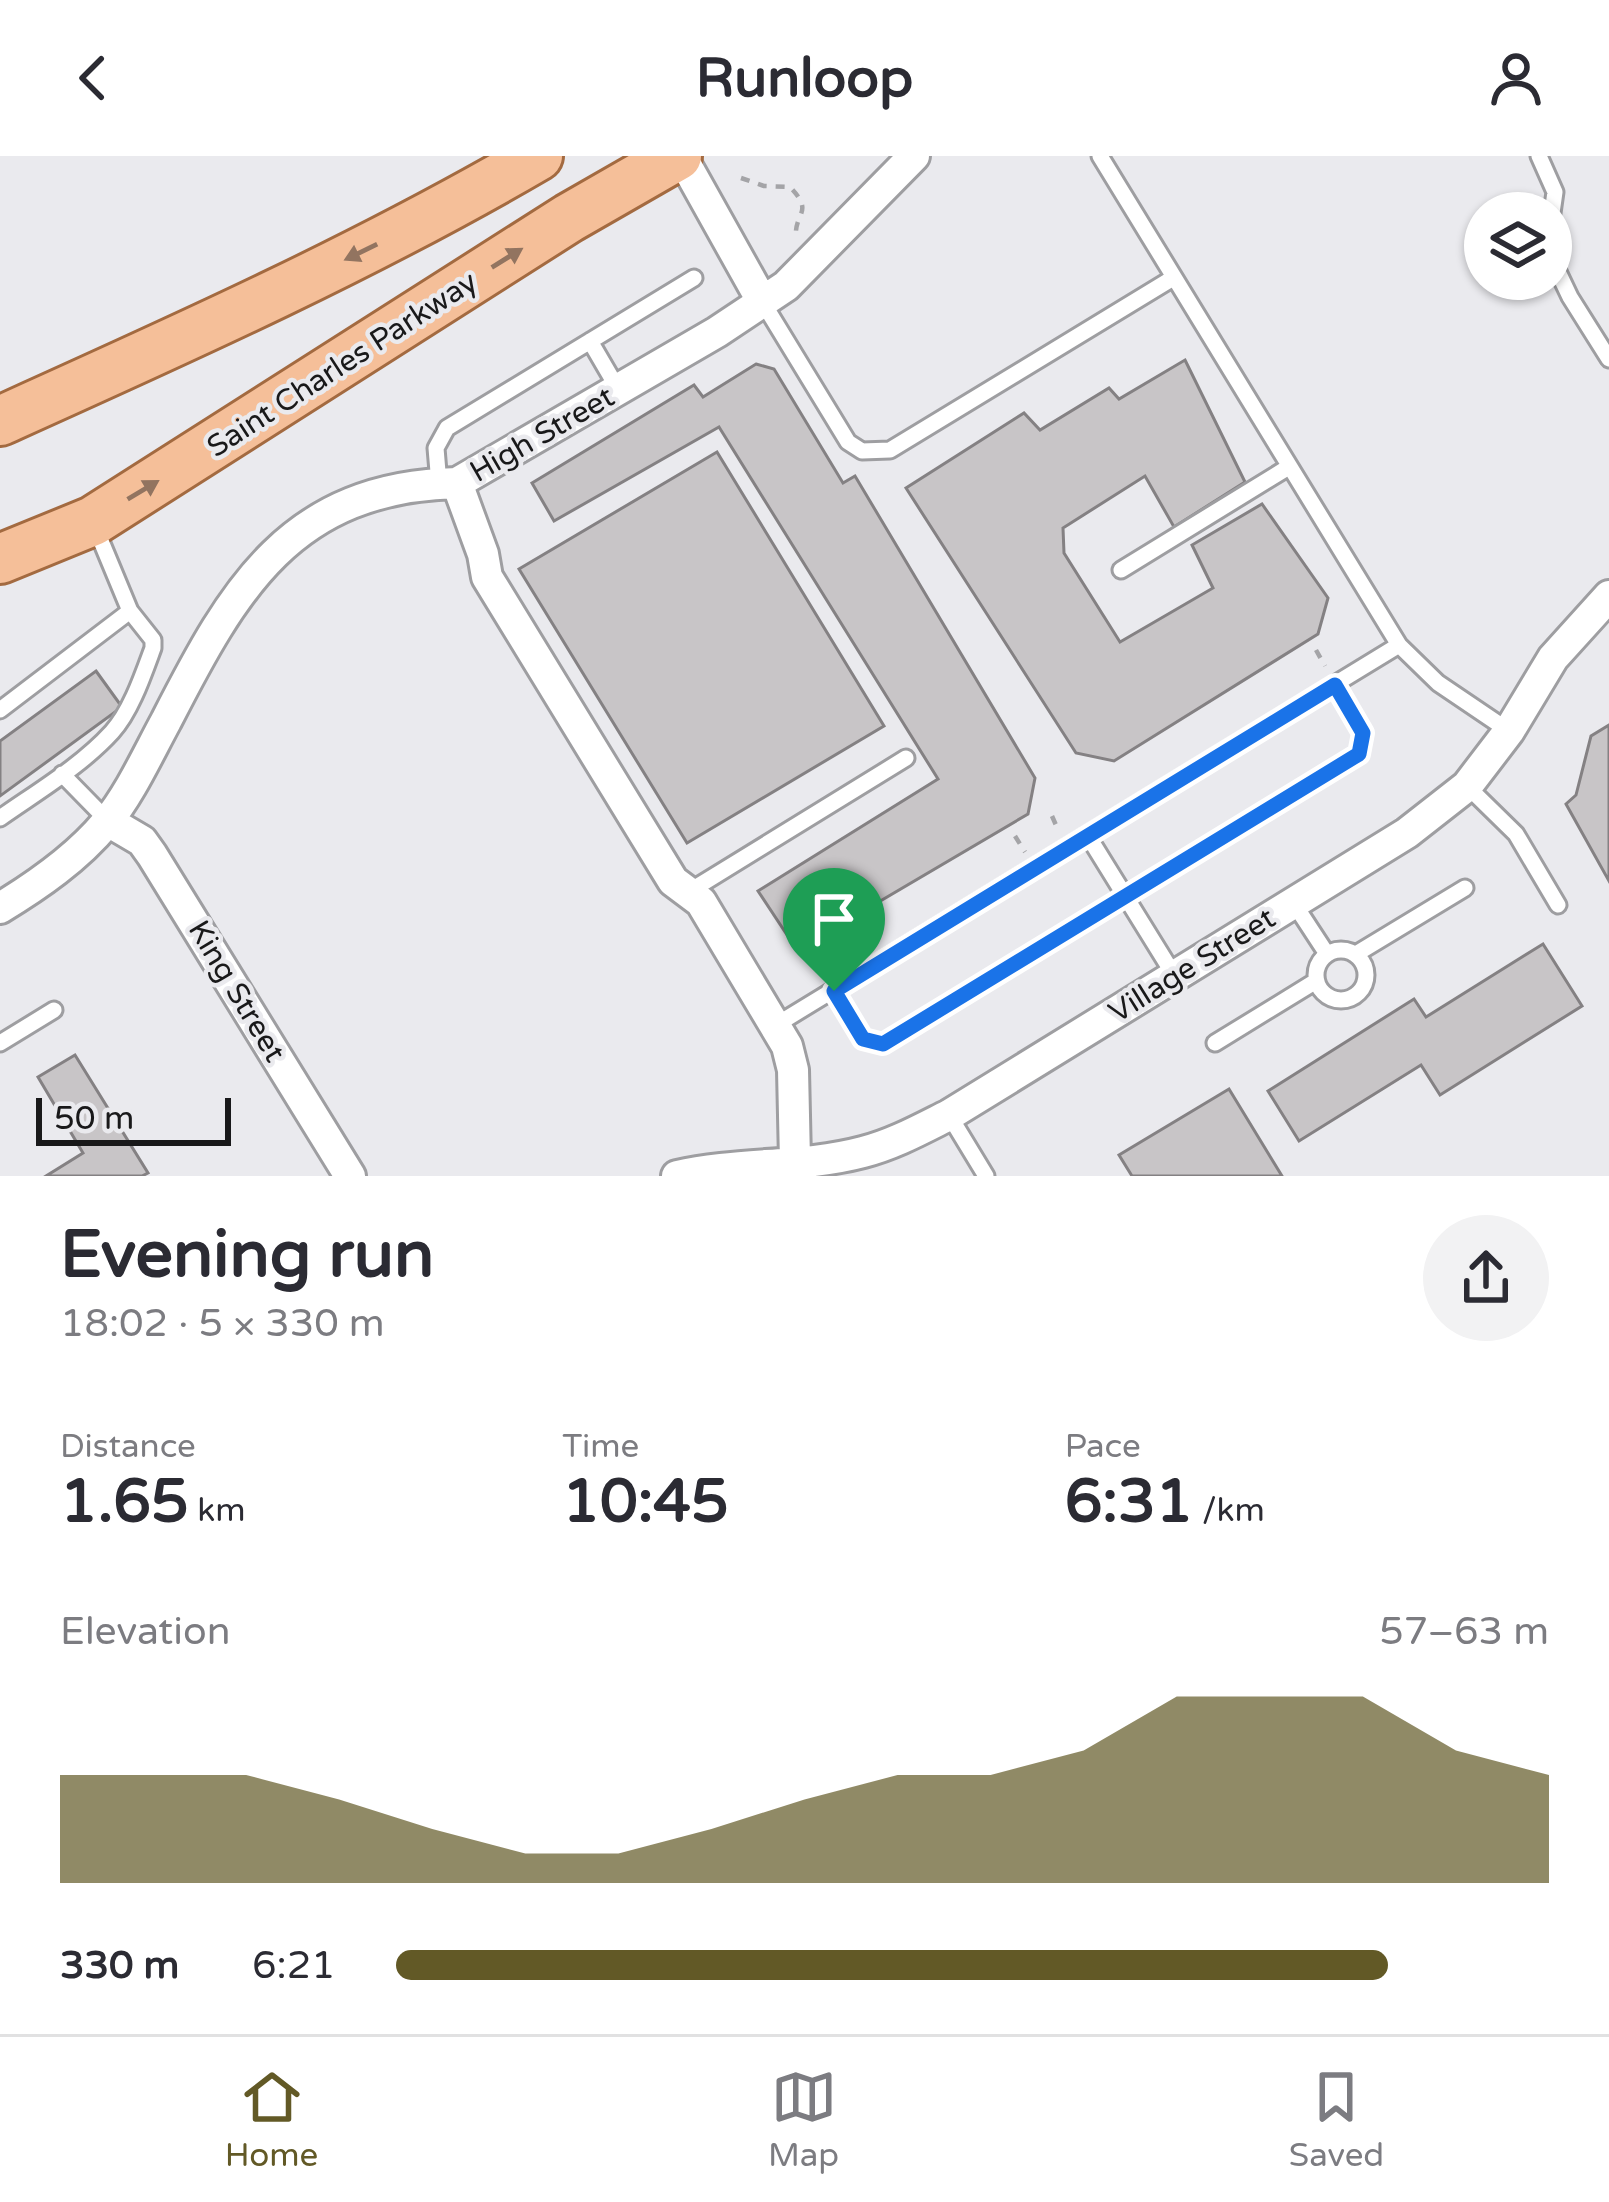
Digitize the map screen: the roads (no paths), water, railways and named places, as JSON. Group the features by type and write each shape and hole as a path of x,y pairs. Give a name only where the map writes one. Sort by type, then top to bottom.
{"main road":[{"path":"0,421 427,220 538,156"},
{"name":"Saint Charles Parkway","path":"0,559 93,520 569,218 679,156"}],"street":[{"path":"679,156 762,301"},
{"name":"High Street","path":"0,908 42,883 108,821 201,651 230,607 299,530 350,502 448,484 618,389 786,286 914,156"},
{"path":"448,484 483,554 487,577 673,881 701,902 787,1046 794,1070 796,1161"},
{"name":"Village Street","path":"677,1176 862,1153 892,1143 949,1115 1293,902 1442,809 1467,786 1509,731 1553,658 1609,596"},
{"name":"King Street","path":"108,821 142,841 152,855 350,1176"}],"lane":[{"path":"1100,156 1399,645 1438,683 1509,731"},
{"path":"1539,156 1556,192"},
{"path":"448,484 436,448 447,428 694,278"},
{"path":"762,301 848,442 875,453 890,450 1173,278"},
{"path":"1572,300 1609,359"},
{"path":"590,341 618,389"},
{"path":"1120,570 1287,468"},
{"path":"0,818 111,733 150,656 153,640 130,611 93,520"},
{"path":"0,710 130,611"},
{"path":"776,1025 1399,645"},
{"path":"834,991 863,1039 883,1044 1359,754 1363,733 1335,685"},
{"path":"690,891 905,758"},
{"path":"62,774 108,821"},
{"path":"1467,786 1516,834 1558,905"},
{"path":"1088,836 1174,975"},
{"path":"1356,954 1466,888"},
{"path":"1293,902 1327,954"},
{"path":"1215,1043 1316,982 1319,963 1327,954 1344,950 1356,954 1366,968 1367,978 1358,995 1349,1000 1330,998 1316,982"},
{"path":"0,1043 54,1010"},
{"path":"949,1115 986,1176"}]}
